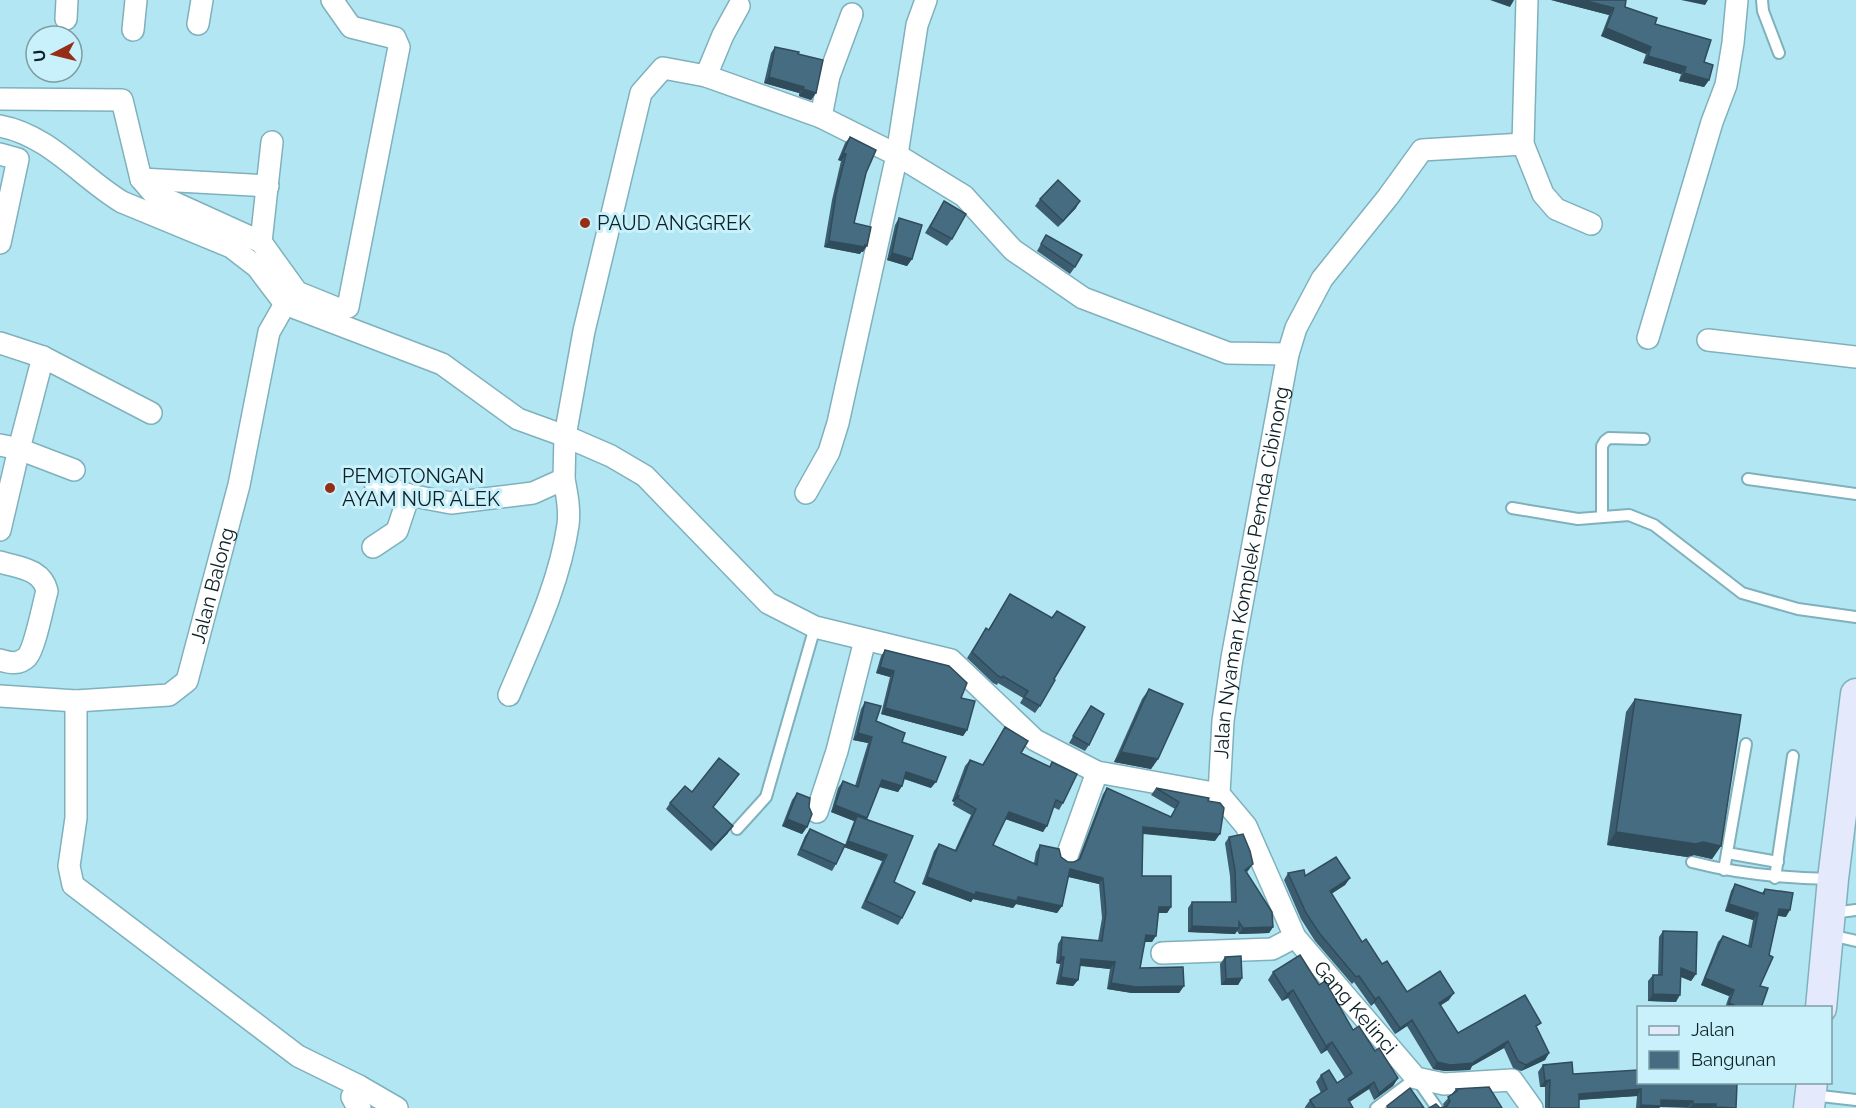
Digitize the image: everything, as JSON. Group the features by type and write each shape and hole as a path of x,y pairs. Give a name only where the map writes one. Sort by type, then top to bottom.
{"main road":[{"path":"1822,1006 1842,925 1833,879 1851,780 1856,694"}],"street":[{"path":"133,30 136,0"},
{"path":"198,24 202,0"},
{"path":"0,99 122,100 141,179 153,193 261,242 297,292 339,309 348,307 399,47 395,38 351,27 332,0"},
{"path":"806,493 829,452 838,423 897,155 917,25 926,0"},
{"path":"1527,0 1524,144 1543,194 1556,209 1591,224"},
{"path":"1648,338 1712,122 1726,85 1737,0"},
{"path":"706,76 723,34 739,6"},
{"path":"821,117 829,76 852,14"},
{"path":"509,695 554,587 568,524 564,479 565,436 584,331 641,93 663,68 706,76 821,117 897,155 964,196 1013,250 1083,298 1228,353 1288,354"},
{"path":"0,126 28,136 48,147 122,202 231,247 257,267 285,304 442,364 518,419 611,456 645,476 768,603 815,627 951,660 1035,740 1097,772 1219,794"},
{"path":"261,242 272,142"},
{"name":"Jalan Nyaman Komplek Pemda Cibinong","path":"1219,794 1223,721 1232,658 1288,354 1296,328 1322,279 1422,150 1524,144"},
{"path":"0,154 18,159 0,242"},
{"path":"141,179 268,186"},
{"name":"Jalan Balong","path":"0,696 76,700 169,695 187,681 238,485 269,332 285,304"},
{"path":"1708,340 1856,357"},
{"path":"0,343 43,357 151,413"},
{"path":"0,530 9,447 43,357"},
{"path":"9,447 74,470"},
{"path":"375,483 409,495 451,503 533,493 564,479"},
{"path":"373,547 397,531 409,495"},
{"path":"0,562 35,573 45,582 47,591 30,652 26,658 11,664 0,660"},
{"path":"817,812 837,751 865,640"},
{"path":"76,700 75,818 69,866 73,885 298,1056 359,1086 397,1108"},
{"path":"1067,856 1097,772"},
{"name":"Gang Kelinci","path":"1219,794 1246,826 1295,938 1416,1077"},
{"path":"1162,953 1272,949 1295,938"},
{"path":"1416,1077 1444,1084 1512,1080 1532,1108"},
{"path":"359,1086 352,1097 360,1108"}],"lane":[{"path":"1762,0 1763,11 1779,53"},
{"path":"1602,517 1602,446 1609,438 1644,439"},
{"path":"1749,479 1856,494"},
{"path":"1512,508 1578,519 1629,515 1654,525 1742,593 1798,609 1856,617"},
{"path":"737,829 766,797 815,627"},
{"path":"1724,870 1746,744"},
{"path":"1775,878 1793,756"},
{"path":"1726,853 1778,861"},
{"path":"1692,862 1775,878 1833,879"},
{"path":"1376,1108 1416,1077"},
{"name":"Gang Kelinci","path":"1416,1077 1437,1108"},
{"path":"1810,1095 1856,1100"}],"building":[{"path":"1583,0 1626,0 1625,7 1657,18 1655,24 1711,40 1704,62 1713,65 1709,80 1684,73 1686,67 1648,56 1651,47 1606,28 1614,8"},
{"path":"775,47 823,60 816,93 803,89 804,87 769,77"},
{"path":"850,137 876,150 866,173 854,223 871,227 865,247 829,241 836,194 846,154 843,153"},
{"path":"1058,180 1080,201 1063,221 1040,199"},
{"path":"944,201 966,214 952,239 930,227"},
{"path":"899,218 922,225 912,259 892,253"},
{"path":"1046,235 1082,255 1075,267 1041,244"},
{"path":"1010,594 1052,618 1057,611 1085,627 1040,706 1024,697 1028,691 1003,676 1002,678 998,676 972,652 986,628 989,630"},
{"path":"885,650 949,666 967,683 961,698 975,701 967,730 885,708 894,671 880,667"},
{"path":"1149,689 1183,704 1158,759 1121,752"},
{"path":"1635,699 1741,715 1721,846 1616,832"},
{"path":"865,702 881,706 876,721 905,733 902,742 946,757 936,782 906,772 902,786 882,780 867,818 835,805 843,781 858,787 872,737 858,733"},
{"path":"1091,706 1104,714 1089,745 1073,736"},
{"path":"1005,727 1028,741 1021,753 1050,767 1052,762 1077,774 1063,803 1056,800 1047,826 1009,812 993,845 1037,865 1040,845 1059,849 1061,857 1068,862 1080,859 1107,788 1171,817 1179,802 1156,788 1209,798 1208,801 1220,803 1224,808 1220,834 1143,827 1142,876 1171,876 1171,907 1159,907 1156,936 1146,935 1140,968 1183,967 1184,986 1136,987 1111,983 1115,962 1081,959 1078,980 1061,977 1064,957 1061,957 1062,937 1102,941 1106,912 1103,878 1070,869 1062,906 1018,897 1017,901 976,892 975,895 927,877 939,844 956,851 976,809 957,798 970,760 983,765"},
{"path":"719,758 739,774 713,807 733,826 715,845 670,803 685,786 692,792"},
{"path":"797,793 810,798 809,807 812,814 807,827 787,819"},
{"path":"857,816 913,836 894,882 915,892 902,918 866,901 887,855 848,841"},
{"path":"810,829 845,845 836,864 801,849"},
{"path":"1243,834 1253,864 1245,870 1272,912 1273,927 1243,928 1239,922 1239,928 1192,926 1192,902 1236,902 1235,870 1229,837"},
{"path":"1336,857 1350,878 1330,891 1362,942 1366,939 1382,964 1387,961 1407,992 1440,971 1454,993 1439,1003 1458,1033 1525,995 1541,1023 1536,1026 1549,1053 1526,1065 1518,1061 1508,1041 1475,1063 1450,1065 1437,1062 1412,1020 1400,1028 1379,997 1375,999 1359,976 1356,977 1320,934 1306,913 1288,873 1304,870 1305,876"},
{"path":"1735,884 1764,894 1765,889 1793,893 1790,910 1779,909 1769,955 1773,957 1760,986 1768,988 1762,1006 1736,1006 1729,1003 1734,990 1705,978 1723,936 1751,947 1758,913 1729,904"},
{"path":"1663,931 1697,932 1696,974 1681,968 1680,995 1653,994 1653,975 1662,975"},
{"path":"1300,955 1319,985 1325,981 1353,1030 1359,1026 1375,1051 1379,1048 1398,1078 1379,1093 1374,1082 1348,1099 1353,1108 1315,1108 1310,1100 1327,1089 1321,1075 1329,1070 1337,1083 1352,1073 1332,1042 1326,1046 1293,990 1287,994 1273,972"},
{"path":"1241,956 1242,978 1226,979 1225,957"},
{"path":"1572,1062 1573,1074 1637,1070 1637,1084 1737,1084 1736,1108 1716,1107 1716,1104 1693,1104 1693,1101 1661,1100 1661,1106 1641,1105 1641,1089 1579,1094 1579,1108 1549,1108 1550,1080 1545,1081 1543,1065"},
{"path":"1489,1087 1502,1108 1440,1108 1447,1106 1450,1101 1448,1097 1457,1091 1456,1089"},
{"path":"1410,1088 1424,1108 1388,1108 1387,1106"}],"place":[{"name":"PAUD ANGGREK","path":"585,223"},
{"name":"PEMOTONGAN AYAM NUR ALEK","path":"330,488"}]}
